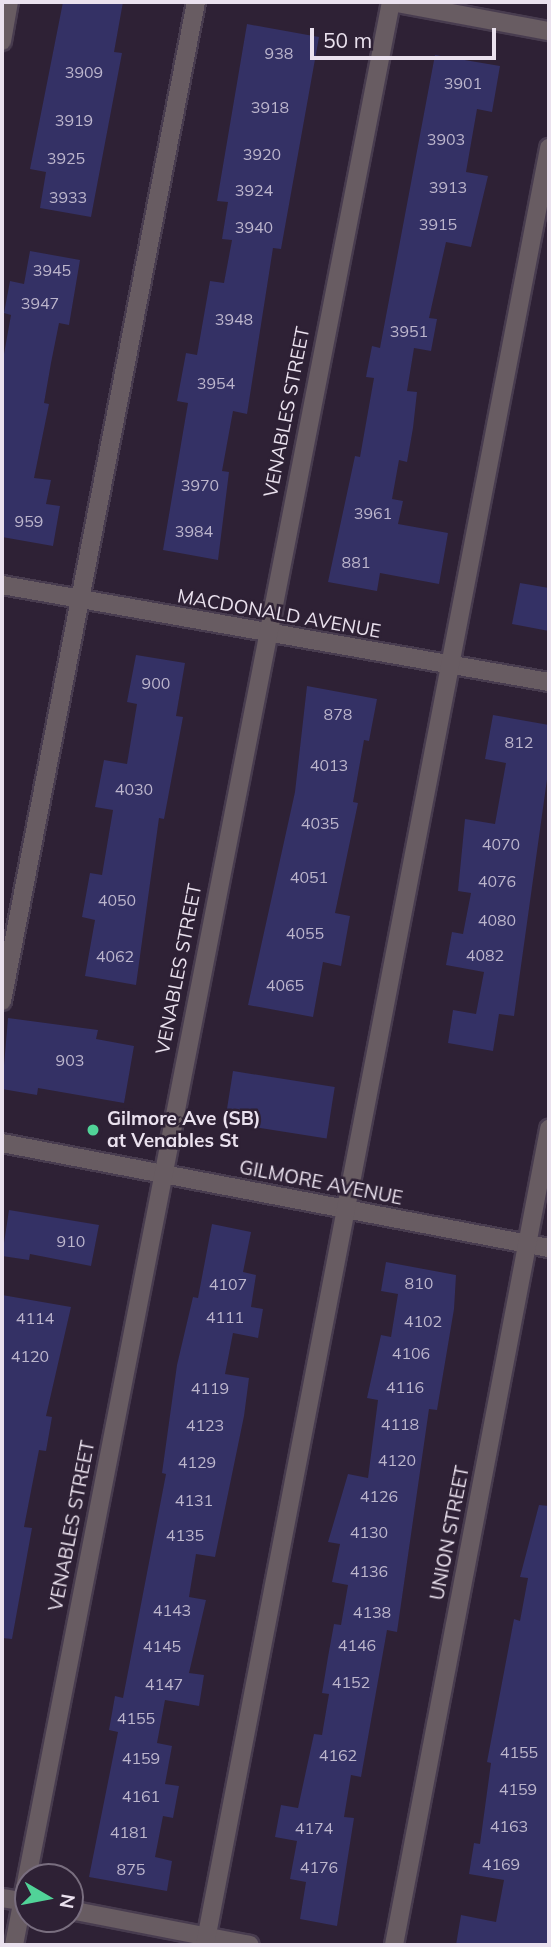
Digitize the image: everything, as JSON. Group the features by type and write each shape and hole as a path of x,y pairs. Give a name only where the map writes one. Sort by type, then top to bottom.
{"street":[{"path":"2,41 9,2"},
{"path":"2,1000 196,2"},
{"path":"391,2 549,31"},
{"name":"VENABLES STREET","path":"33,1863 160,1172 391,2"},
{"path":"206,1941 342,1209 549,148"},
{"name":"MACDONALD AVENUE","path":"2,585 549,682"},
{"name":"UNION STREET","path":"394,1945 549,1129"},
{"name":"GILMORE AVENUE","path":"2,1143 549,1248"},
{"path":"84,1913 206,1941 250,1945"}],"building":[{"path":"63,2 123,2 114,52 122,53 91,217 40,208 46,172 30,169"},
{"path":"247,24 319,37 281,249 273,248 247,414 233,411 222,471 229,472 218,560 163,550 188,403 177,401 186,353 197,355 210,281 224,283 232,240 222,239 228,202 217,201"},
{"path":"435,55 500,66 492,112 477,109 466,172 488,176 471,247 446,242 429,318 437,319 431,351 414,348 407,391 417,392 413,428 407,462 399,460 392,499 403,501 398,524 448,533 439,584 380,573 377,591 328,582 355,456 360,457 374,378 366,377 372,346 380,348"},
{"path":"30,251 80,260 69,325 59,323 44,403 49,404 34,478 51,480 46,504 60,506 53,546 2,537 2,365 11,315 4,313 10,281 24,284"},
{"path":"520,583 549,588 549,631 512,624"},
{"path":"136,655 185,663 176,716 183,717 164,819 159,818 136,985 85,976 95,920 82,917 90,873 102,875 113,810 95,807 104,760 127,764 137,704 127,702"},
{"path":"307,686 377,699 369,741 364,740 353,802 358,803 335,913 350,916 341,966 323,962 313,1017 248,1005 295,792"},
{"path":"493,715 549,725 549,765 514,1016 499,1014 493,1051 448,1043 453,1010 476,1014 484,972 446,965 452,932 463,934 471,893 458,891 465,819 495,824 506,763 485,759"},
{"path":"8,1018 98,1030 96,1039 134,1046 124,1103 38,1088 37,1095 2,1089"},
{"path":"233,1071 335,1087 327,1138 225,1122"},
{"path":"9,1210 99,1225 91,1266 30,1254 29,1260 2,1256"},
{"path":"212,1224 251,1232 243,1272 256,1275 251,1307 263,1309 258,1338 233,1333 225,1374 249,1378 244,1416 215,1557 196,1554 189,1597 206,1600 189,1673 204,1675 199,1706 165,1700 157,1743 172,1746 165,1784 179,1786 173,1818 163,1816 155,1857 172,1861 167,1891 89,1877 118,1732 109,1730 115,1696 123,1698 166,1474 162,1473 177,1365 193,1297 198,1298"},
{"path":"386,1262 456,1275 454,1309 437,1410 429,1409 397,1632 387,1630 361,1777 351,1775 344,1817 354,1818 337,1926 300,1919 306,1882 290,1879 297,1841 275,1837 281,1805 298,1808 314,1734 322,1735 329,1694 322,1693 328,1657 334,1624 341,1625 348,1585 332,1582 340,1544 328,1542 348,1474 368,1478 378,1400 367,1398 381,1335 391,1337 398,1294 381,1291"},
{"path":"2,1295 71,1307 46,1416 52,1417 46,1451 39,1450 24,1527 32,1528 12,1639 2,1638"},
{"path":"539,1505 549,1506 549,1945 456,1945 461,1915 496,1922 504,1880 469,1874 474,1843 480,1844 491,1763 487,1762 514,1619 520,1621 528,1578 520,1577"}],"place":[{"name":"Gilmore Ave (SB) at Venables St","path":"93,1130"}]}
